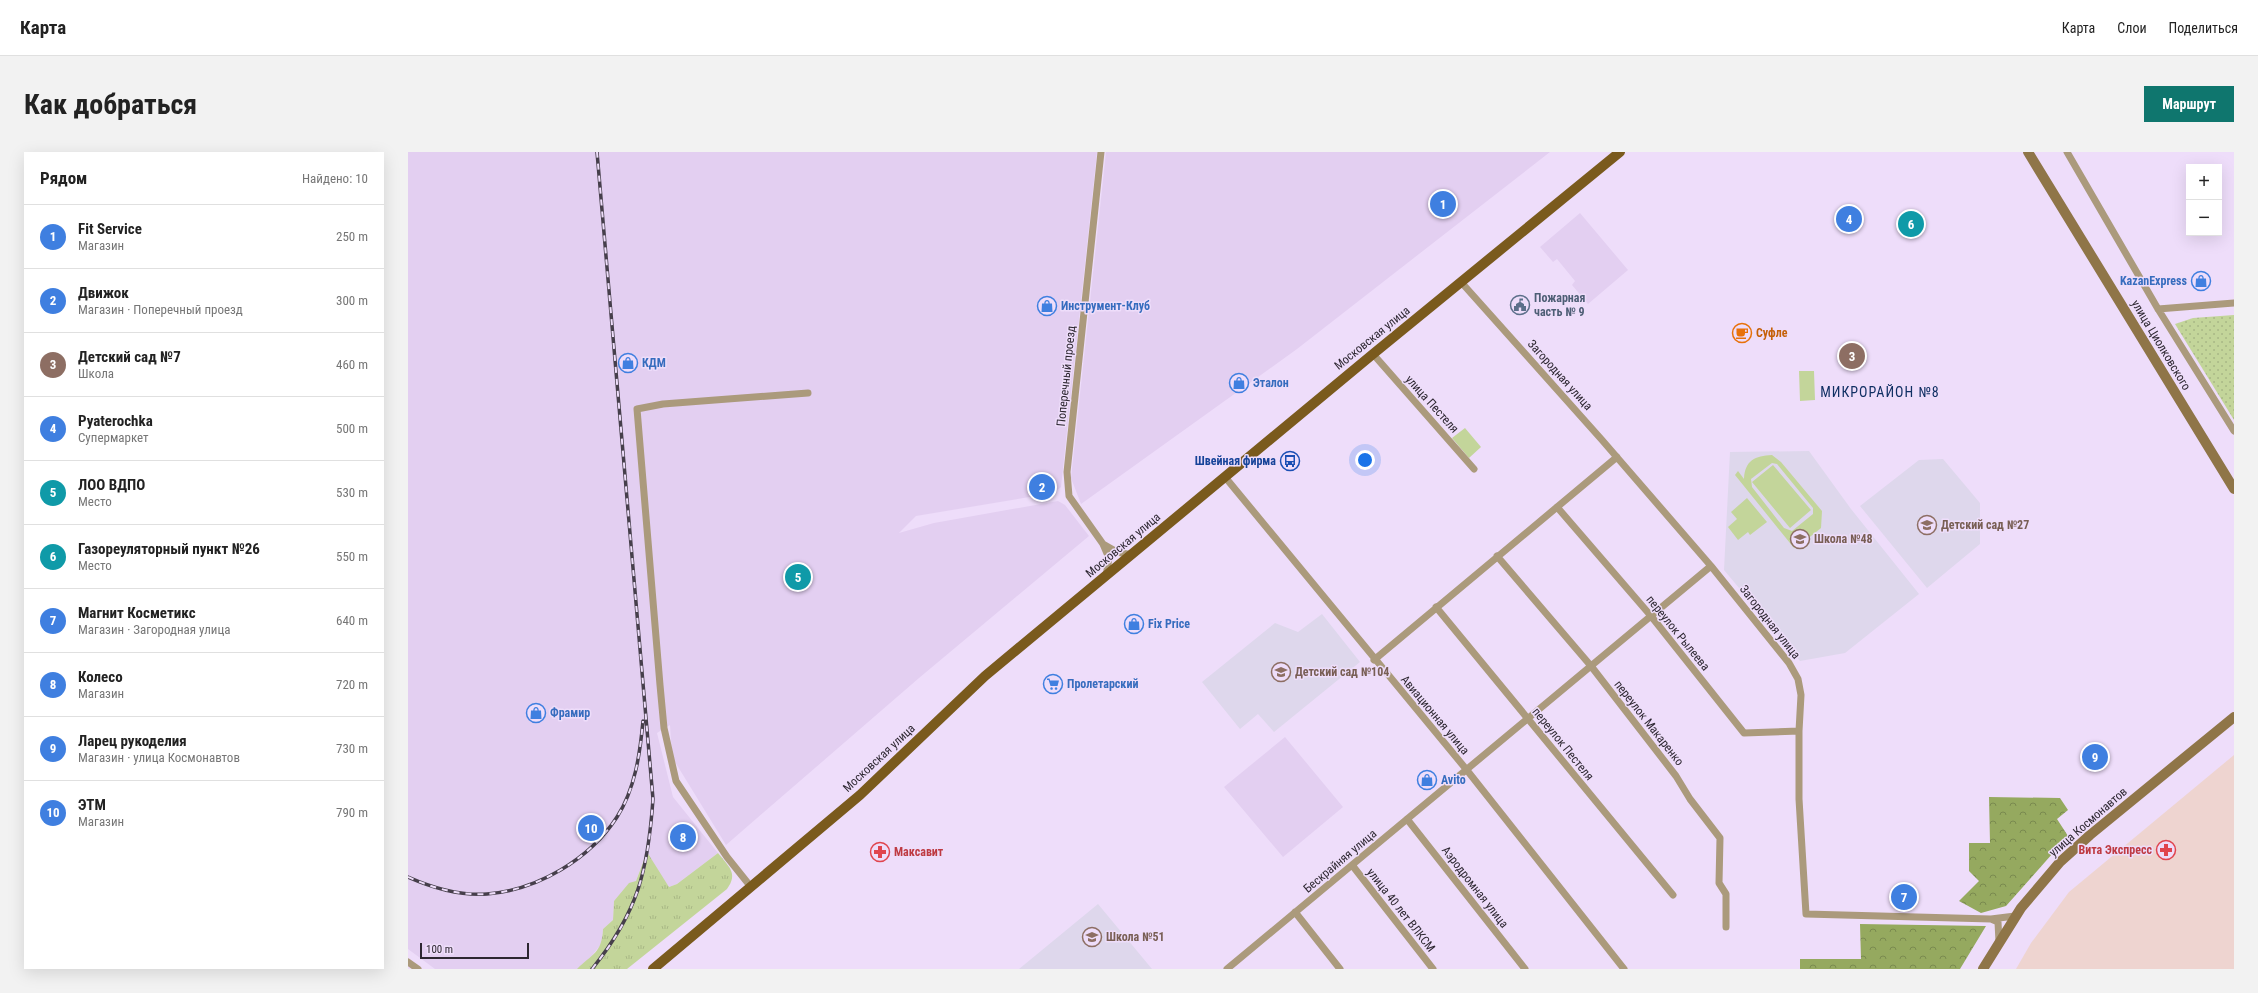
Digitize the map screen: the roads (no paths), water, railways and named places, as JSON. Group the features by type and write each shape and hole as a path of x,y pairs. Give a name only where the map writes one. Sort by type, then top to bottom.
{"main road":[{"name":"Московская улица","path":"653,969 860,794 975,685 1373,354 1620,152"},
{"name":"улица Циолковского","path":"2028,152 2234,489"},
{"name":"улица Космонавтов","path":"1983,969 2015,916 2040,884 2065,857 2234,717"}],"street":[{"name":"Поперечный проезд","path":"1101,152 1067,472 1069,496 1103,544 1109,558 1106,576"},
{"path":"2067,152 2158,309 2234,431"},
{"name":"Загородная улица","path":"1461,282 1617,457 1711,566 1789,663 1798,680 1801,695 1799,731 1799,799 1806,914 1991,919 2015,916"},
{"path":"2158,309 2234,303"},
{"name":"улица Пестеля","path":"1373,354 1474,469"},
{"path":"751,887 727,857 676,780 670,758 664,728 637,409 663,404 808,393"},
{"path":"1374,660 1617,457"},
{"name":"Авиационная улица","path":"1225,477 1266,524 1374,660 1466,769 1624,969"},
{"name":"переулок Рылеева","path":"1557,506 1651,616 1744,733 1799,731"},
{"name":"Поперечный проезд","path":"1103,544 1117,552 1132,555"},
{"name":"переулок Макаренко","path":"1497,556 1591,666 1676,776 1690,799 1720,838 1719,883 1726,894 1726,927"},
{"name":"Бескрайняя улица","path":"1227,969 1711,566"},
{"name":"переулок Пестеля","path":"1436,607 1673,895"},
{"name":"Аэродромная улица","path":"1407,819 1525,969"},
{"name":"улица 40 лет ВЛКСМ","path":"1352,865 1432,969"},
{"path":"1295,912 1340,969"},
{"path":"1991,919 1998,922 1999,942"},
{"path":"408,962 418,969"},
{"path":"1234,963 1239,969"}],"railway":[{"path":"592,969 620,929 638,890 648,848 653,799 597,152"},
{"path":"408,877 427,885 447,890 467,894 487,894 525,886 561,870 592,846 606,832 617,817 628,795 636,771 643,721"}],"place":[{"name":"Fit Service","path":"1443,204"},
{"name":"Pyaterochka","path":"1849,219"},
{"name":"Газореуляторный пункт №26","path":"1911,224"},
{"name":"KazanExpress","path":"2201,281"},
{"name":"Пожарная часть № 9","path":"1520,305"},
{"name":"Инструмент-Клуб","path":"1047,306"},
{"name":"Суфле","path":"1742,333"},
{"name":"Детский сад №7","path":"1852,356"},
{"name":"КДМ","path":"628,363"},
{"name":"Эталон","path":"1239,383"},
{"name":"Швейная фирма","path":"1290,461"},
{"name":"Движок","path":"1042,487"},
{"name":"Детский сад №27","path":"1927,525"},
{"name":"Школа №48","path":"1800,539"},
{"name":"ЛОО ВДПО","path":"798,577"},
{"name":"Fix Price","path":"1134,624"},
{"name":"Детский сад №104","path":"1281,672"},
{"name":"Пролетарский","path":"1053,684"},
{"name":"Фрамир","path":"536,713"},
{"name":"Ларец рукоделия","path":"2095,757"},
{"name":"Avito","path":"1427,780"},
{"name":"ЭТМ","path":"591,828"},
{"name":"Колесо","path":"683,837"},
{"name":"Вита Экспресс","path":"2166,850"},
{"name":"Максавит","path":"880,852"},
{"name":"Магнит Косметикс","path":"1904,897"},
{"name":"Школа №51","path":"1092,937"}],"district":[{"name":"МИКРОРАЙОН №8","path":"1880,392"}]}
